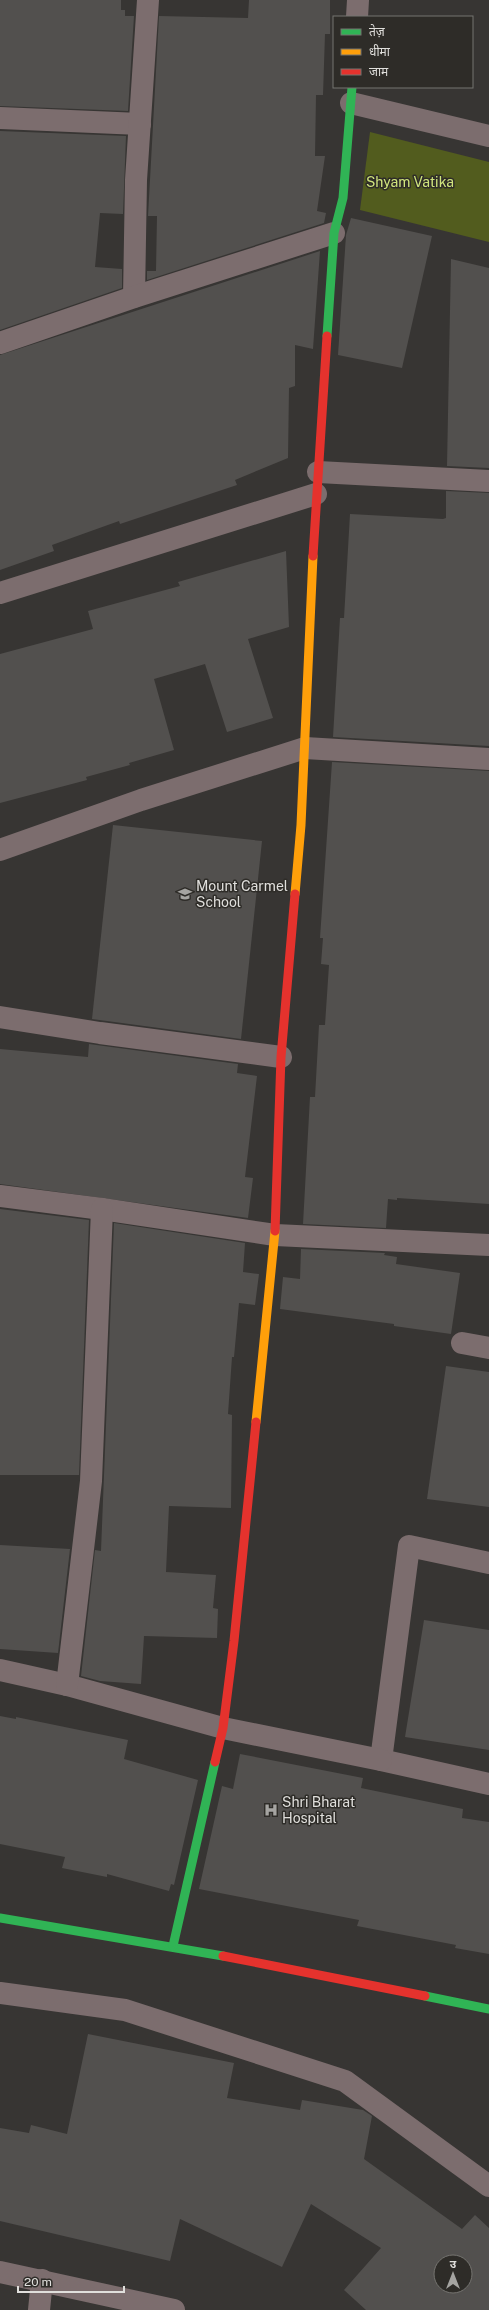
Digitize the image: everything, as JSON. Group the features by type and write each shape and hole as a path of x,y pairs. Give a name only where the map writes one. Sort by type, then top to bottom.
{"street":[{"path":"134,297 136,180 148,0"},
{"path":"357,16 358,0"},
{"path":"173,1946 223,1728 234,1641 275,1235 281,1057 300,833 316,494 334,233 343,198 352,95 489,136"},
{"path":"0,118 140,124"},
{"path":"0,343 134,297 334,233"},
{"path":"318,472 489,481"},
{"path":"0,593 316,494"},
{"path":"0,850 141,800 305,748 489,759"},
{"path":"0,1017 100,1033 281,1057"},
{"path":"0,1196 102,1209 275,1235 489,1245"},
{"path":"67,1685 91,1481 102,1209"},
{"path":"462,1343 489,1348"},
{"path":"380,1760 409,1546 489,1563"},
{"path":"0,1670 67,1685 223,1728 489,1784"},
{"path":"0,1918 173,1946 489,2009"},
{"path":"0,1993 125,2010 345,2082 489,2186"},
{"path":"0,2272 174,2310"},
{"path":"39,2310 42,2280"}],"green space":[{"name":"Shyam Vatika","path":"370,132 489,162 489,242 360,210"}],"building":[{"path":"0,0 121,0 121,10 125,10 125,16 134,16 128,111 0,106"},
{"path":"249,0 330,0 330,34 325,34 323,95 316,95 315,156 325,156 317,211 326,213 324,223 147,280 147,271 156,271 157,216 148,216 159,16 248,18"},
{"path":"0,131 126,136 123,214 100,213 95,267 122,269 122,288 0,330"},
{"path":"351,218 432,236 402,368 338,355 346,235"},
{"path":"320,251 313,349 295,345 295,386 289,388 288,458 235,480 237,485 120,524 119,521 52,545 54,551 0,570 0,355"},
{"path":"451,259 489,268 489,468 447,466"},
{"path":"446,491 489,493 489,746 333,737 340,618 344,618 350,514 443,519 446,518"},
{"path":"286,551 289,627 248,639 273,718 227,732 205,664 154,679 174,750 129,763 130,765 86,777 87,780 0,803 0,654 93,629 88,611 180,586 178,582"},
{"path":"332,762 489,771 489,1204 397,1198 397,1200 388,1199 386,1228 303,1224 310,1097 315,1097 319,1025 325,1025 329,965 321,964 323,938 320,938"},
{"path":"113,825 262,841 241,1039 92,1019"},
{"path":"89,1044 238,1064 237,1073 257,1076 245,1177 253,1178 248,1218 0,1184 0,1049 88,1057"},
{"path":"0,1209 89,1220 79,1475 0,1475"},
{"path":"114,1223 245,1243 243,1272 259,1274 255,1305 239,1303 234,1357 232,1357 228,1414 232,1415 231,1508 169,1506 166,1572 216,1575 213,1608 218,1609 217,1638 144,1636 141,1684 100,1681 81,1676 95,1550 101,1551"},
{"path":"301,1249 385,1253 384,1255 397,1257 396,1264 460,1273 451,1334 394,1326 394,1324 280,1309 283,1277 300,1279"},
{"path":"446,1366 489,1372 489,1507 427,1499"},
{"path":"0,1545 70,1549 58,1653 0,1649"},
{"path":"424,1620 489,1630 489,1750 405,1737"},
{"path":"0,1716 16,1719 16,1717 128,1740 124,1759 198,1780 174,1885 171,1884 169,1891 107,1874 107,1877 62,1868 65,1857 0,1844"},
{"path":"240,1754 363,1778 361,1788 463,1809 462,1818 489,1822 489,1954 455,1948 456,1945 357,1926 359,1920 199,1889 222,1786 233,1789"},
{"path":"88,2034 234,2063 227,2098 300,2110 302,2100 363,2110 372,2116 364,2159 462,2229 475,2215 489,2228 489,2310 366,2310 344,2290 381,2248 311,2204 282,2267 180,2219 170,2261 0,2221 0,2128 29,2133 31,2125 67,2134"}],"traffic: fast":[{"path":"327,336 334,233 343,198 352,88"},
{"path":"173,1946 215,1762"},
{"path":"0,1918 223,1956"},
{"path":"425,1996 489,2009"}],"traffic: slow":[{"path":"295,894 301,825 313,556"},
{"path":"256,1422 275,1231"}],"traffic: jam":[{"path":"313,556 327,336"},
{"path":"275,1231 281,1057 295,894"},
{"path":"215,1762 223,1728 234,1641 256,1422"},
{"path":"223,1956 425,1996"}],"place":[{"name":"Mount Carmel School","path":"185,894"},
{"name":"Shri Bharat Hospital","path":"271,1810"}]}
